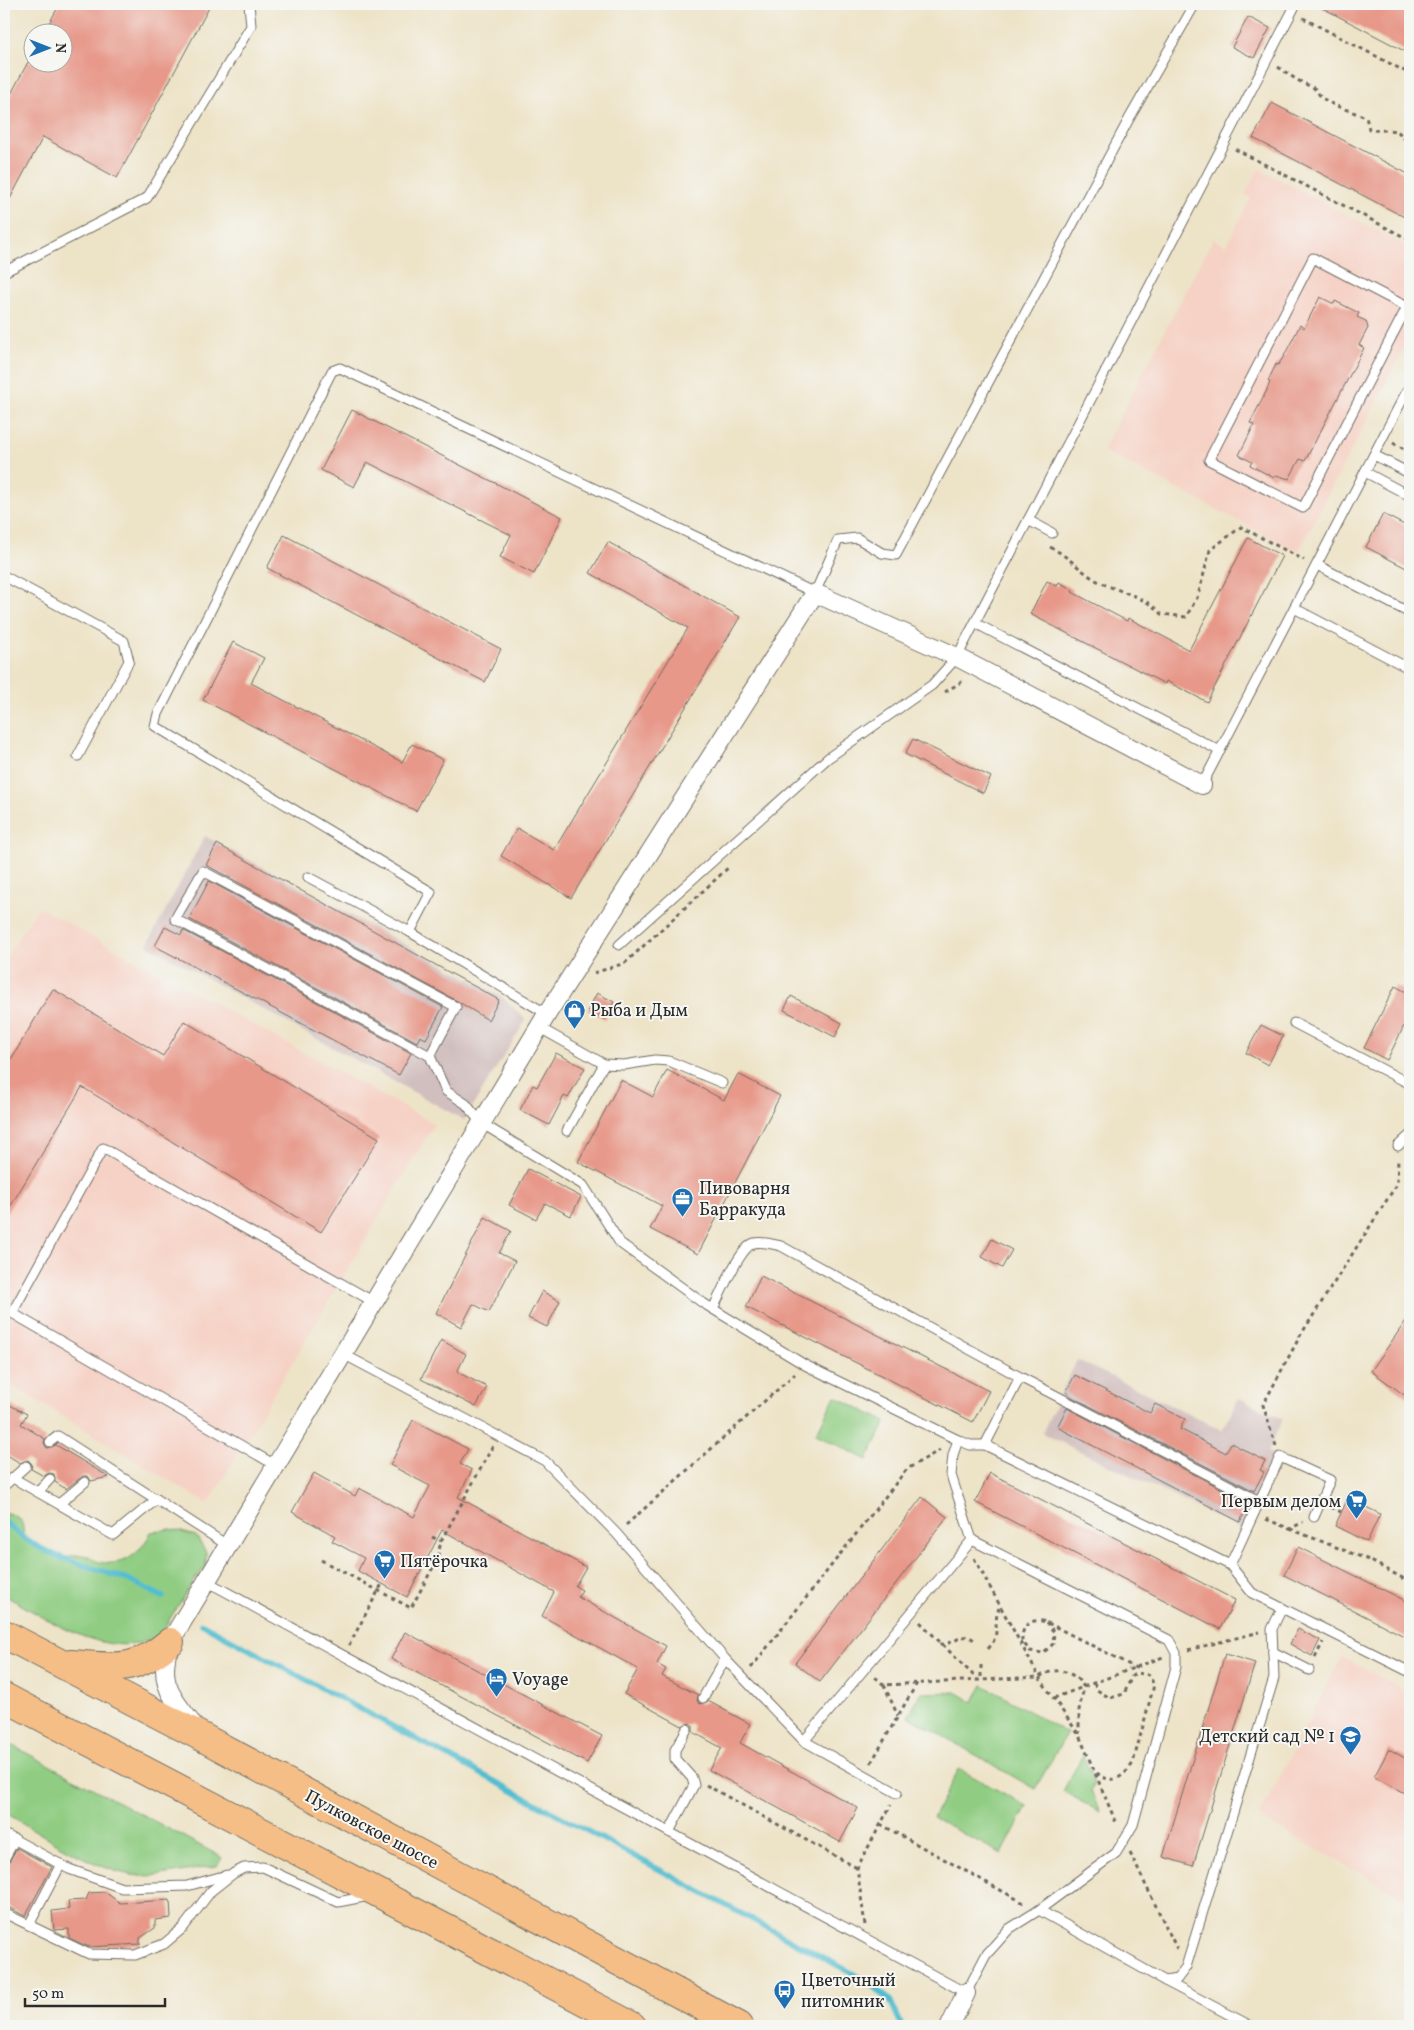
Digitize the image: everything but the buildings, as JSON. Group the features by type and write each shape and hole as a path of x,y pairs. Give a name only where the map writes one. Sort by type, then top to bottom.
{"highway":[{"name":"Пулковское шоссе","path":"4,1634 739,2026"},
{"path":"61,1664 120,1667 135,1664 150,1658 170,1642"},
{"path":"4,1697 632,2026"}],"street":[{"path":"202,1738 166,1685 164,1669 170,1642 543,1021 815,593 957,657 1202,785"},
{"path":"950,2026 966,1993"}],"lane":[{"path":"4,272 147,198 251,26 249,4"},
{"path":"410,932 431,892 155,726 158,714 332,371 340,368 815,593 838,540 857,538 882,554 896,555 1129,119 1195,4"},
{"path":"619,945 828,758 932,685 957,657 1294,8"},
{"path":"1313,258 1409,304 1303,508 1209,460 1313,258"},
{"path":"1202,785 1410,385"},
{"path":"1374,455 1407,472"},
{"path":"1365,472 1410,496"},
{"path":"1028,520 1052,532"},
{"path":"1316,566 1410,614"},
{"path":"4,576 124,641 129,661 78,756"},
{"path":"1294,608 1410,669"},
{"path":"975,622 1220,751"},
{"path":"430,1056 456,1007 203,871 175,919 430,1056 446,1091 466,1104 481,1123 583,1185 620,1243 713,1309 805,1365 958,1440 970,1445 985,1446 1230,1565 1252,1593 1410,1672"},
{"path":"308,877 410,932 604,1064 624,1066 655,1060 669,1061 722,1083"},
{"path":"1294,1023 1410,1084"},
{"path":"566,1131 604,1064"},
{"path":"1398,1146 1410,1135"},
{"path":"275,1465 12,1313 102,1148 374,1302"},
{"path":"713,1309 743,1252 753,1243 768,1243 781,1246 1020,1377 1259,1501"},
{"path":"343,1354 545,1460 616,1533 725,1659 804,1741 897,1794"},
{"path":"985,1446 1020,1377"},
{"path":"50,1442 58,1436 79,1453 157,1499 227,1545"},
{"path":"206,1581 966,1993 992,1948 1009,1929 1039,1910 1116,1853 1124,1842 1133,1825 1176,1666 1176,1652 1169,1640 972,1540 951,1475 953,1455 958,1440"},
{"path":"1230,1565 1280,1457 1330,1480 1314,1517"},
{"path":"4,1486 26,1466"},
{"path":"13,1478 112,1535 157,1499"},
{"path":"38,1492 50,1479"},
{"path":"59,1504 85,1482"},
{"path":"804,1741 972,1540"},
{"path":"1165,1981 1177,1980 1186,1967 1274,1678 1272,1629 1282,1608"},
{"path":"1273,1652 1309,1670"},
{"path":"703,1698 725,1659"},
{"path":"668,1832 694,1785 692,1778 675,1759 675,1750 687,1729"},
{"path":"4,1859 12,1837 61,1864 122,1888 187,1886 234,1873 244,1868 264,1867 338,1902 380,1894"},
{"path":"29,1925 61,1864"},
{"path":"4,1913 89,1954 135,1955 164,1944 183,1928 211,1891 234,1873"},
{"path":"1039,1910 1165,1981 1251,2026"}],"path":[{"path":"1294,8 1410,74"},
{"path":"1268,59 1297,80 1314,88 1322,98 1366,117 1369,129 1378,132 1391,130 1399,132 1410,144"},
{"path":"1224,143 1410,240"},
{"path":"1383,438 1410,452"},
{"path":"1022,532 1066,555 1093,578 1134,595 1156,608 1160,614 1186,618 1198,596 1210,550 1241,527 1316,566"},
{"path":"939,696 980,669"},
{"path":"569,982 625,963 735,862"},
{"path":"1280,1457 1262,1406 1300,1336 1397,1184 1398,1146"},
{"path":"616,1533 805,1365"},
{"path":"320,1560 411,1608 437,1560 441,1541 499,1435"},
{"path":"744,1678 907,1469 958,1440"},
{"path":"1254,1514 1369,1560 1410,1582"},
{"path":"1290,1529 1314,1517"},
{"path":"432,1536 441,1541"},
{"path":"972,1540 974,1562 1039,1677 1080,1735"},
{"path":"344,1656 382,1584"},
{"path":"988,1649 997,1636 996,1620 1000,1607"},
{"path":"912,1612 940,1644 980,1680"},
{"path":"1024,1648 1022,1635 1027,1624 1040,1620 1136,1668 1138,1673"},
{"path":"1024,1648 1036,1653 1049,1650 1054,1638 1054,1632 1046,1622"},
{"path":"1054,1698 1176,1652 1272,1629"},
{"path":"1309,1670 1329,1631"},
{"path":"940,1644 948,1645 966,1636 976,1642"},
{"path":"980,1680 981,1665"},
{"path":"865,1668 884,1685 898,1716"},
{"path":"884,1685 1039,1677 1053,1670 1069,1672 1078,1678 1084,1687 1078,1722 1080,1735 1124,1842 1186,1967"},
{"path":"1094,1683 1097,1690 1103,1696 1110,1698 1118,1698 1124,1694 1132,1676 1138,1673 1149,1675 1154,1685 1133,1763 1127,1772 1118,1779 1102,1778 1094,1770"},
{"path":"864,1775 917,1683"},
{"path":"692,1778 857,1868"},
{"path":"868,1940 857,1868 897,1794"},
{"path":"880,1824 1039,1910"}],"shaded area":[{"path":"1259,169 1410,248 1410,337 1298,552 1103,450 1213,239 1226,246 1251,198 1245,195"},
{"path":"205,836 502,997 526,1020 464,1120 147,945"},
{"path":"38,907 434,1124 208,1504 4,1381 4,961"},
{"path":"1077,1360 1222,1430 1239,1398 1283,1419 1267,1452 1277,1456 1242,1529 1042,1433"},
{"name":"Детский сад № 1","path":"1342,1657 1410,1693 1410,1901 1259,1817"}],"green space":[{"path":"835,1396 886,1422 867,1460 816,1434"},
{"path":"4,1512 18,1518 23,1526 26,1538 30,1542 41,1550 62,1559 81,1555 88,1556 99,1562 117,1563 124,1561 137,1552 151,1532 171,1529 196,1536 206,1552 206,1566 195,1579 161,1633 142,1642 123,1645 102,1642 60,1626 4,1595"},
{"path":"983,1685 1067,1733 1035,1789 908,1716 921,1693 956,1692 973,1702"},
{"path":"4,1741 222,1858 217,1866 170,1874 141,1876 125,1874 107,1868 71,1851 4,1812"},
{"path":"1083,1755 1094,1783 1091,1791 1100,1812 1063,1791"},
{"path":"959,1769 1027,1806 1002,1854 933,1818"}],"waterway":[{"path":"4,1521 18,1534 48,1552 131,1581 163,1597"},
{"path":"202,1624 863,1979 890,2000 902,2026"}],"place":[{"name":"Рыба и Дым","path":"574,1029"},
{"name":"Пивоварня Барракуда","path":"683,1217"},
{"name":"Первым делом","path":"1357,1520"},
{"name":"Пятёрочка","path":"384,1580"},
{"name":"Voyage","path":"496,1698"},
{"name":"Детский сад № 1","path":"1351,1755"},
{"name":"Цветочный питомник","path":"785,2009"}]}
